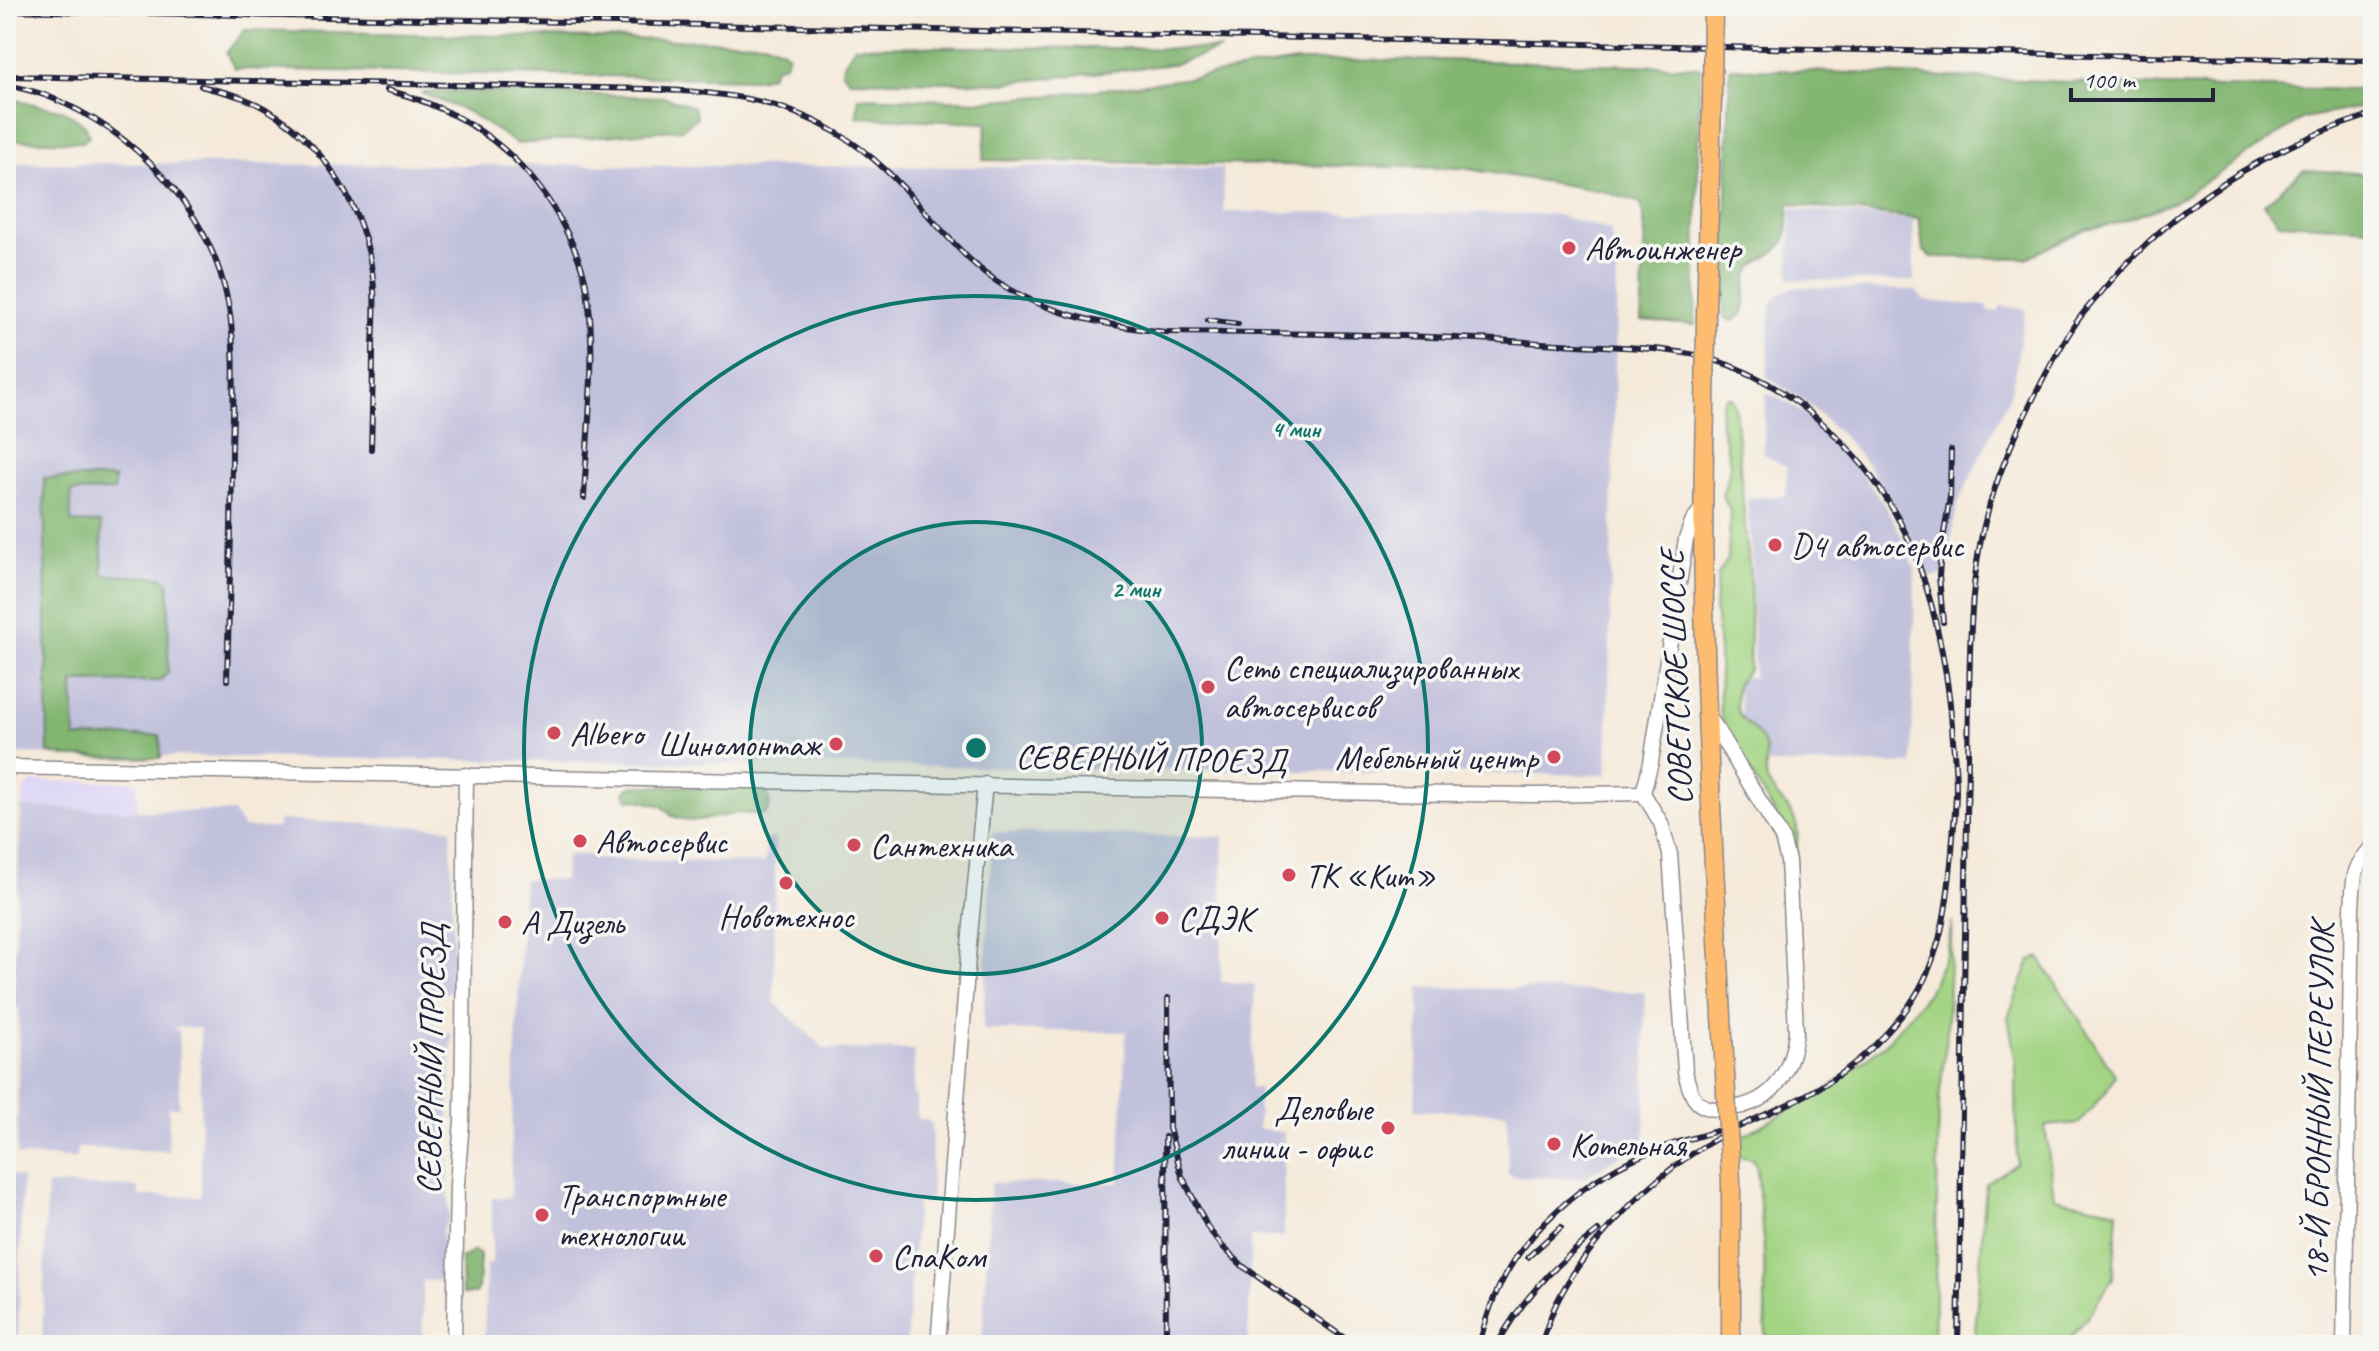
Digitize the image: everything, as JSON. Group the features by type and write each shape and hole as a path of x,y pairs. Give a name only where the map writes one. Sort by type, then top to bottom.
{"main road":[{"name":"СОВЕТСКОЕ ШОССЕ","path":"1713,6 1702,508 1706,709 1731,1181 1731,1345"}],"street":[{"path":"1702,508 1686,539 1651,762 1643,793 1661,823 1670,854 1689,1092 1697,1103 1710,1110 1743,1108 1760,1100 1786,1071 1794,1049 1796,1031 1788,861 1782,838 1706,709"},
{"name":"СЕВЕРНЫЙ ПРОЕЗД","path":"6,767 1474,794 1643,793"},
{"name":"СЕВЕРНЫЙ ПРОЕЗД","path":"454,1345 457,1184 462,1121 466,775"},
{"path":"938,1345 969,945 985,784"},
{"name":"18-Й БРОННЫЙ ПЕРЕУЛОК","path":"2344,1345 2352,909 2359,861 2373,847"}],"shaded area":[{"path":"6,163 1223,168 1224,212 1552,214 1610,230 1617,265 1607,775 6,754"},
{"path":"1791,209 1913,220 1914,281 1789,280"},
{"path":"1791,288 1915,290 1925,301 1988,306 1988,311 1999,312 2000,306 2026,309 2011,393 1958,503 1944,575 1926,577 1895,505 1844,437 1806,402 1767,377 1771,304 1778,295"},
{"path":"1766,393 1788,403 1812,420 1837,445 1884,505 1915,568 1912,764 1750,764 1736,679 1754,677 1752,554 1747,498 1786,496 1787,467 1763,454"},
{"path":"137,781 137,811 21,807 24,790 32,782"},
{"path":"21,807 233,812 243,828 277,828 279,820 451,828 454,989 422,1004 423,1019 452,1034 449,1218 442,1229 445,1280 423,1281 423,1345 42,1345 47,1185 138,1187 139,1196 201,1196 200,1028 174,1027 179,1030 179,1107 169,1107 168,1151 77,1148 76,1158 17,1156 19,1008 13,1007"},
{"path":"992,832 1223,837 1221,982 1255,984 1251,1088 1259,1088 1258,1129 1284,1132 1284,1237 1251,1237 1248,1345 982,1345 991,1183 1119,1183 1126,1032 983,1030"},
{"path":"775,839 774,1002 825,1049 914,1050 917,1119 925,1119 932,1124 931,1202 917,1203 906,1345 484,1345 486,1264 492,1264 492,1198 511,1197 524,879 564,880 566,855 594,855 595,859 765,863 766,840"},
{"path":"1420,987 1645,992 1645,1141 1583,1178 1508,1174 1507,1113 1415,1110"},
{"path":"6,1173 22,1178 18,1345 6,1345"}],"green space":[{"path":"245,30 764,42 788,55 785,64 775,67 771,75 758,79 235,69 226,53"},
{"path":"855,46 1221,49 1174,64 1004,83 850,80 842,72 843,65"},
{"path":"1443,60 1700,67 1695,325 1641,321 1645,230 1641,203 1602,191 1462,168 983,160 987,123 857,117 858,97 983,101 1066,94 1296,61"},
{"path":"1730,68 2165,86 2373,90 2373,105 2304,118 2174,202 2115,224 2086,229 2027,258 1931,257 1923,250 1919,219 1789,204 1784,242 1751,270 1746,282 1745,308 1733,321 1724,317"},
{"path":"449,91 665,97 694,107 697,117 682,129 517,144 468,112 421,93"},
{"path":"6,98 64,111 85,125 89,136 83,142 6,140"},
{"path":"2303,170 2373,174 2373,228 2279,223 2264,204"},
{"path":"1726,397 1731,397 1735,407 1751,591 1749,670 1737,684 1737,707 1742,719 1763,743 1767,780 1795,820 1798,834 1795,865 1782,827 1720,712 1715,607 1718,575 1728,559 1730,510 1722,495 1730,464 1720,413"},
{"path":"44,478 114,478 114,491 71,492 71,522 101,523 103,575 162,577 169,584 168,672 160,681 73,682 75,738 160,735 161,758 69,757 48,753"},
{"path":"633,786 760,787 768,793 770,806 765,815 738,813 690,821 672,816 662,806 628,800 625,791"},
{"path":"1952,922 1946,1042 1939,1100 1934,1345 1766,1345 1764,1252 1757,1169 1753,1159 1738,1156 1738,1138 1825,1091 1885,1044 1928,993 1947,953"},
{"path":"2039,957 2115,1075 2105,1093 2079,1123 2045,1126 2054,1198 2118,1211 2113,1278 2065,1345 1974,1345 1986,1184 2017,1163 2016,1062 2008,1017 2030,961"},
{"path":"474,1251 480,1255 478,1288 476,1294 462,1294 461,1258"}],"railway":[{"path":"6,10 2373,61"},
{"path":"6,76 649,89 746,99 791,111 856,145 891,175 969,259 989,276 1012,291 1060,312 1112,325 1165,332 1425,337 1671,351 1711,359 1741,370 1769,384 1821,422 1865,469 1900,522 1920,569 1941,648 1950,700 1956,789 1950,874 1944,917 1933,958 1915,997 1902,1015 1874,1046 1843,1072 1807,1094 1727,1133 1692,1154 1646,1190 1604,1233 1570,1279 1555,1307 1541,1345"},
{"path":"6,84 47,96 79,111 138,152 186,205 219,269 231,321 233,357 227,680"},
{"path":"201,86 243,98 292,127 332,170 347,195 368,250 374,286 371,449"},
{"path":"387,90 443,110 491,139 531,178 568,234 584,274 590,315 591,367 584,498"},
{"path":"1958,1345 1971,626 1979,550 1994,491 2025,415 2065,341 2086,310 2131,259 2192,205 2225,182 2295,144 2373,114"},
{"path":"1208,320 1238,324"},
{"path":"1943,622 1939,576 1950,497 1951,450"},
{"path":"1168,998 1169,1128 1182,1176 1208,1228 1244,1267 1354,1345"},
{"path":"1479,1345 1493,1301 1511,1266 1558,1210 1597,1179 1618,1167 1659,1149 1716,1131"},
{"path":"1165,1137 1166,1345"},
{"path":"1528,1257 1561,1227"},
{"path":"1497,1345 1517,1312 1542,1282 1598,1231"}],"place":[{"name":"Автоинженер","path":"1569,248"},
{"name":"D4 автосервис","path":"1775,545"},
{"name":"Сеть специализированных автосервисов","path":"1208,687"},
{"name":"Albero","path":"554,733"},
{"name":"Шиномонтаж","path":"836,744"},
{"name":"Мебельный центр","path":"1554,757"},
{"name":"Автосервис","path":"580,841"},
{"name":"Сантехника","path":"854,845"},
{"name":"ТК «Кит»","path":"1289,875"},
{"name":"Новотехнос","path":"786,883"},
{"name":"СДЭК","path":"1162,918"},
{"name":"А Дизель","path":"505,922"},
{"name":"Деловые линии - офис","path":"1388,1128"},
{"name":"Котельная","path":"1554,1144"},
{"name":"Транспортные технологии","path":"542,1215"},
{"name":"СпаКом","path":"876,1256"}]}
